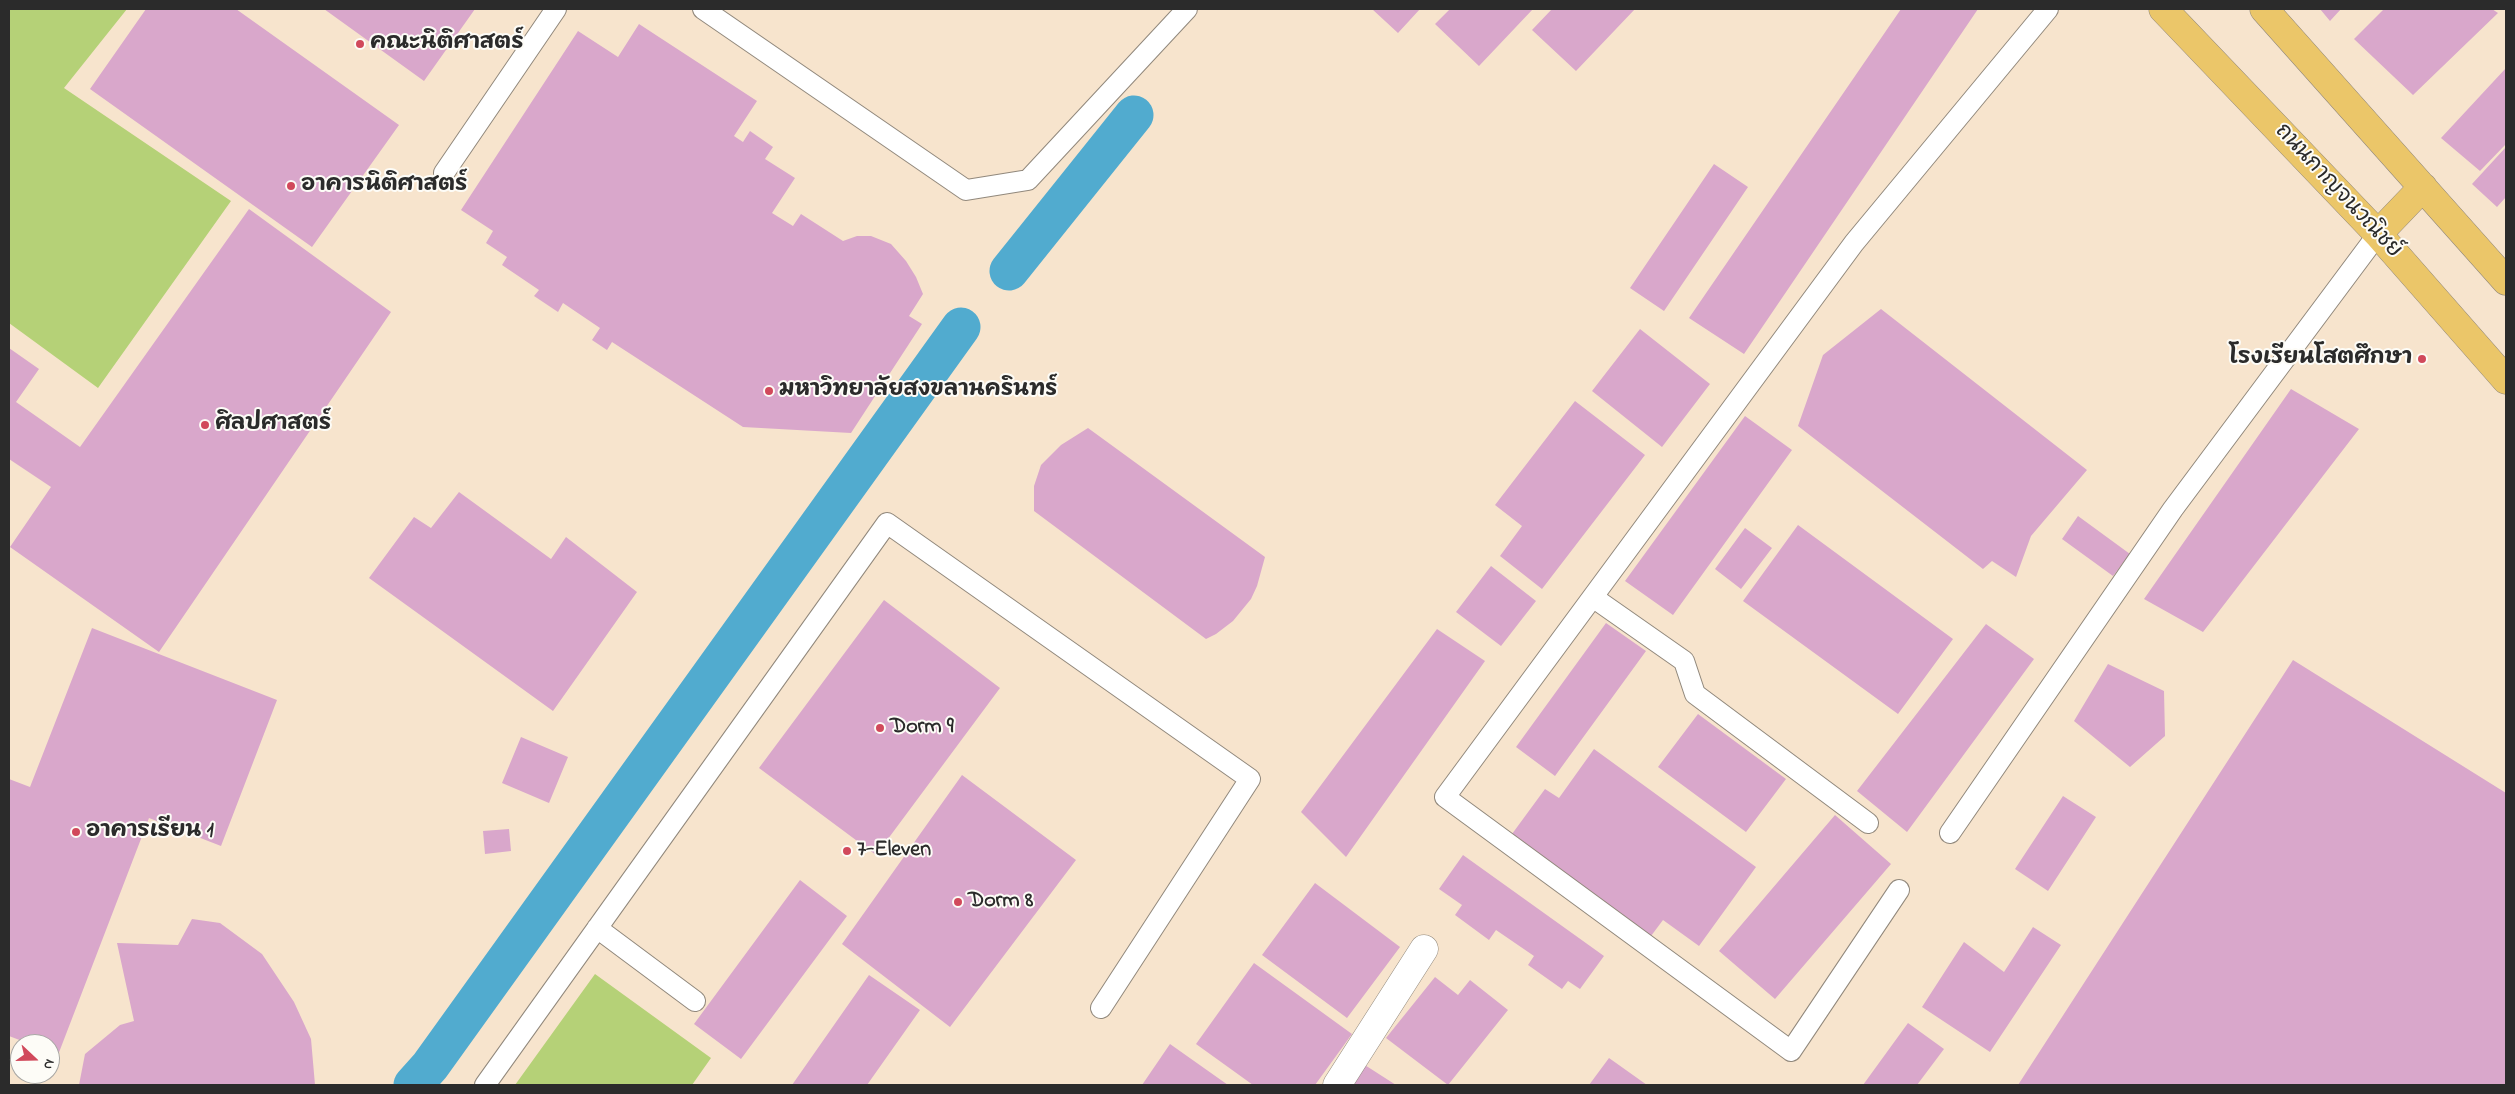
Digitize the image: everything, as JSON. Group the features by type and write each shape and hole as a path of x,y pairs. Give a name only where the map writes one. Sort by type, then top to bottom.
{"main road":[{"name":"ถนนกาญจนวณิชย์","path":"2163,9 2378,234 2506,380"},
{"path":"2264,9 2506,281"},
{"path":"2378,234 2423,187"}],"street":[{"path":"1337,1085 1424,948"}],"lane":[{"path":"444,173 556,9"},
{"path":"703,9 966,190 1028,180 1187,9"},
{"path":"1899,890 1791,1051 1445,797 1594,598 1854,243 2048,9"},
{"path":"1950,833 2173,509 2378,234"},
{"path":"485,1085 887,523 1250,779 1101,1008"},
{"path":"1594,598 1684,661 1695,694 1868,824"},
{"path":"597,928 695,1001"}],"green space":[{"path":"9,9 127,9 64,88 231,201 98,388 9,323"},
{"path":"595,974 711,1058 692,1085 515,1085"}],"building":[{"name":"อาคารนิติศาสตร์","path":"146,9 236,9 399,125 312,247 90,89"},
{"path":"324,9 475,9 424,81"},
{"path":"1372,9 1420,9 1398,33"},
{"path":"1450,9 1533,9 1479,66 1435,24"},
{"path":"1552,9 1635,9 1576,71 1532,30"},
{"path":"1901,9 1978,9 1744,354 1689,318"},
{"path":"2320,9 2341,9 2330,21"},
{"path":"2384,9 2492,9 2498,13 2413,95 2354,39"},
{"path":"639,24 757,101 734,136 743,142 750,131 773,147 765,159 795,178 772,213 793,226 801,214 843,241 857,236 871,236 891,244 906,261 916,277 923,294 909,316 922,324 851,433 743,427 612,342 607,350 592,340 600,328 563,303 558,312 534,296 539,290 502,265 507,257 486,243 493,231 461,210 578,31 618,57"},
{"path":"2506,68 2506,144 2480,171 2441,138"},
{"path":"2506,147 2506,197 2497,207 2472,184"},
{"path":"1714,164 1748,187 1664,311 1630,288"},
{"name":"ศิลปศาสตร์","path":"249,209 391,312 159,652 10,547 51,487 9,459 9,348 39,369 16,402 80,447"},
{"path":"1881,309 2087,470 2031,536 2016,577 1992,561 1983,569 1798,426 1823,355"},
{"path":"1640,329 1710,384 1662,447 1592,391"},
{"path":"2291,389 2359,429 2203,632 2144,599"},
{"path":"1575,401 1645,455 1542,589 1500,556 1522,526 1495,505"},
{"path":"1745,416 1792,450 1673,615 1625,581"},
{"path":"1088,428 1265,557 1257,586 1251,599 1233,621 1216,634 1206,639 1034,511 1034,486 1041,465 1061,445"},
{"path":"459,492 551,559 566,537 637,592 553,711 369,578 414,517 431,528"},
{"path":"2078,516 2130,554 2113,576 2062,539"},
{"path":"1798,525 1953,639 1898,714 1743,601"},
{"path":"1745,528 1772,548 1741,589 1715,569"},
{"path":"1491,566 1536,601 1501,646 1456,612"},
{"name":"Dorm 9","path":"884,600 1000,688 876,855 759,768"},
{"path":"1606,623 1646,651 1555,776 1516,747"},
{"path":"1986,624 2034,659 1907,832 1857,791"},
{"name":"อาคารเรียน 1","path":"92,628 277,700 221,846 149,818 60,1050 60,1034 10,1034 9,1036 9,779 30,787"},
{"path":"1437,629 1485,661 1346,857 1301,812"},
{"path":"2293,660 2506,793 2506,1085 2018,1085"},
{"path":"2108,664 2164,691 2165,736 2130,767 2074,721"},
{"path":"1698,714 1786,779 1746,832 1658,767"},
{"path":"521,737 568,757 549,803 502,783"},
{"path":"1594,749 1756,867 1699,946 1663,920 1651,936 1512,834 1545,789 1559,798"},
{"name":"Dorm 8","path":"962,775 1076,860 950,1027 842,944"},
{"path":"2063,796 2096,817 2048,891 2015,869"},
{"path":"1835,815 1891,864 1775,999 1719,951"},
{"path":"509,829 511,851 485,854 483,831"},
{"path":"1463,855 1604,956 1580,989 1568,981 1562,989 1528,965 1534,956 1496,930 1489,940 1455,915 1462,905 1439,889"},
{"path":"800,880 847,916 741,1059 694,1024"},
{"path":"1315,883 1400,947 1347,1018 1262,955"},
{"path":"192,919 220,923 262,954 294,1002 311,1039 315,1085 79,1085 85,1054 120,1025 134,1021 117,943 178,945"},
{"path":"2033,927 2061,945 1990,1052 1922,1007 1964,942 2004,972"},
{"path":"1254,963 1352,1034 1315,1085 1253,1085 1196,1044"},
{"path":"869,975 920,1010 867,1085 792,1085"},
{"path":"1435,977 1458,995 1470,980 1508,1010 1448,1085 1386,1038"},
{"path":"1908,1023 1944,1049 1917,1085 1863,1085"},
{"path":"1170,1044 1228,1085 1142,1085"},
{"path":"1609,1058 1647,1085 1589,1085"},
{"path":"1357,1060 1396,1085 1341,1085"}],"waterway":[{"path":"1009,271 1134,115"},
{"path":"413,1085 430,1066 961,327"}],"place":[{"name":"คณะนิติศาสตร์","path":"360,44"},
{"name":"อาคารนิติศาสตร์","path":"291,186"},
{"name":"โรงเรียนโสตศึกษา","path":"2422,359"},
{"name":"มหาวิทยาลัยสงขลานครินทร์","path":"769,391"},
{"name":"ศิลปศาสตร์","path":"205,425"},
{"name":"Dorm 9","path":"880,728"},
{"name":"อาคารเรียน 1","path":"76,832"},
{"name":"7-Eleven","path":"847,851"},
{"name":"Dorm 8","path":"958,902"}]}
